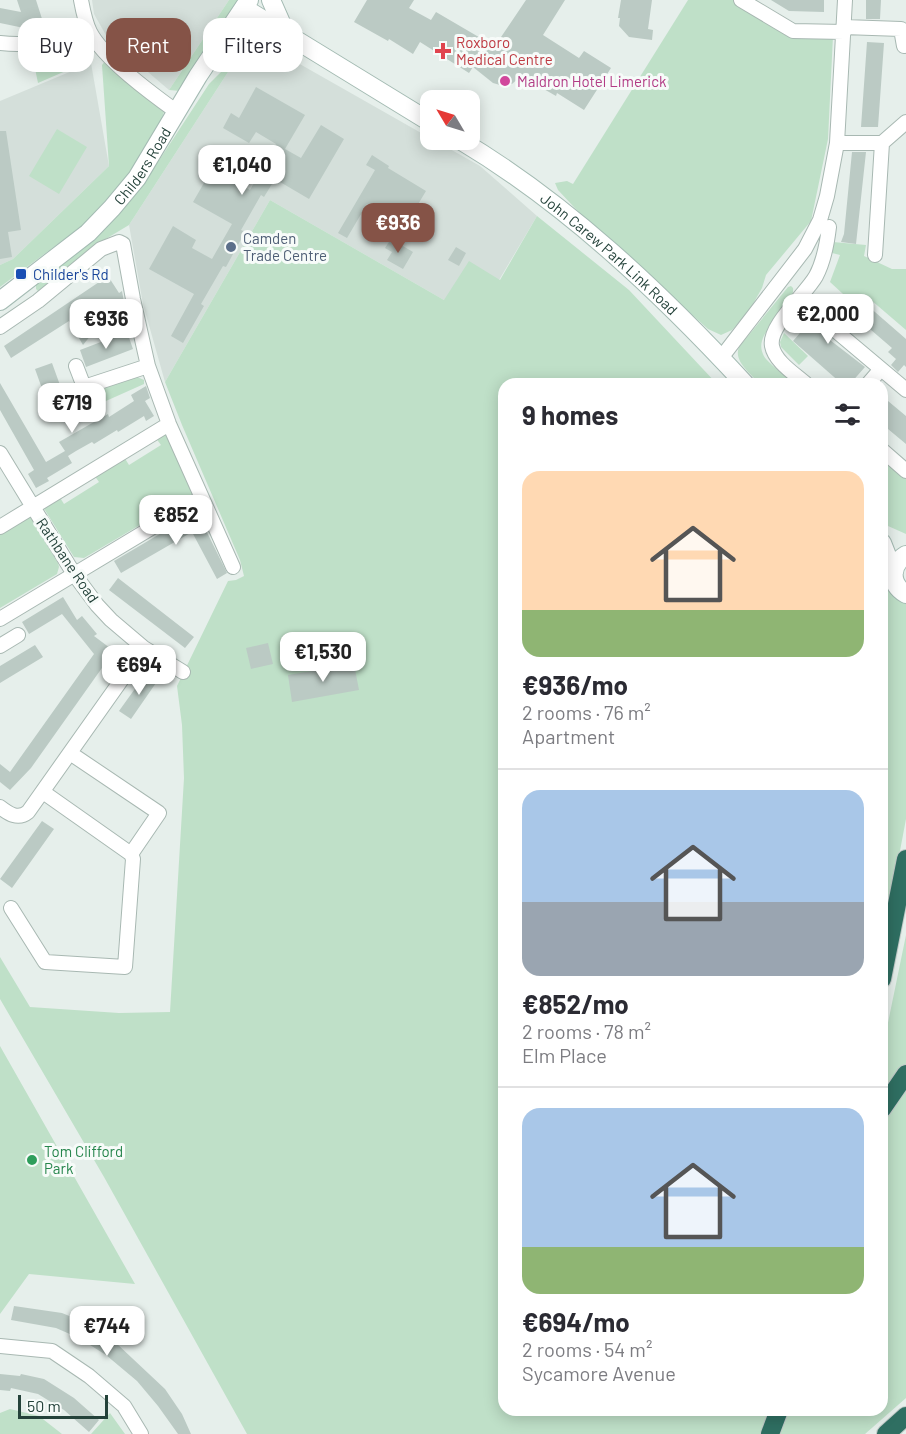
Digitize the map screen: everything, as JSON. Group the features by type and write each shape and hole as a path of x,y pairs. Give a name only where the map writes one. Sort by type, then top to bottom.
{"highway":[{"path":"888,949 906,859"},
{"path":"888,1100 906,1074"},
{"path":"770,1434 776,1416"},
{"path":"886,1434 906,1416"}],"main road":[{"path":"272,0 279,18"},
{"path":"247,4 265,18"},
{"name":"Childers Road","path":"237,18 247,4"},
{"path":"303,44 420,116"},
{"name":"Childers Road","path":"0,301 88,233 112,208 136,178 203,70"},
{"name":"John Carew Park Link Road","path":"475,150 532,188 589,233 658,295 739,378"},
{"path":"888,541 906,553 893,571"},
{"path":"888,558 897,586 906,594"}],"street":[{"path":"81,0 85,18"},
{"path":"741,0 793,31 902,29 904,46"},
{"path":"721,358 811,239 820,220 837,143 845,0"},
{"path":"94,39 129,75 177,112"},
{"path":"0,43 18,45"},
{"path":"837,143 882,143 906,122"},
{"path":"875,255 882,143"},
{"path":"799,378 783,364 772,344 772,338 781,321 816,276 829,227"},
{"path":"0,327 38,300 101,249 119,242 123,244 148,366 169,424 233,567"},
{"path":"788,271 808,286"},
{"path":"24,284 38,300"},
{"path":"836,331 906,390"},
{"path":"76,366 91,405"},
{"path":"84,387 148,366"},
{"path":"873,378 881,369"},
{"path":"0,527 169,424"},
{"name":"Rathbane Road","path":"0,453 74,574 111,620 144,648 183,672"},
{"path":"888,455 906,471"},
{"path":"0,619 201,498"},
{"path":"0,646 18,635"},
{"path":"0,807 12,815 25,815 144,648"},
{"path":"70,753 159,813 131,854"},
{"path":"11,908 45,962 125,967 133,859 131,854 43,792"},
{"path":"0,1346 52,1351 89,1376 124,1406 141,1434"}],"shaded area":[{"path":"92,0 229,0 217,18 203,18 203,39 191,57 191,18 106,18 106,35 94,14"},
{"path":"303,66 420,132 420,150 452,150 480,166 537,216 499,280 444,300 270,200 165,382 143,304 129,225 228,72 303,72"},
{"path":"69,72 93,72 109,166 13,259 0,265 0,101"},
{"path":"148,72 181,72 169,90"}],"green space":[{"path":"229,0 238,0 227,18 217,18"},
{"path":"688,0 735,0 790,34 833,36 828,139 811,221 766,275 762,288 749,311 732,330 721,335 708,329 586,220 558,190 555,183 567,181 573,184"},
{"path":"203,39 203,55 180,91 169,90 181,72 191,72 191,57"},
{"path":"106,60 106,72 119,72 164,112 161,121 134,168 86,223 0,287 0,265 13,259 109,166 102,65"},
{"path":"36,72 63,72 38,83"},
{"path":"221,72 228,72 129,225 99,243 40,293 36,289 36,284 106,227 160,159 209,84"},
{"path":"57,129 87,147 59,194 29,176"},
{"path":"270,200 444,300 469,261 500,280 537,216 629,290 711,378 498,378 498,1416 767,1416 760,1434 247,1434 104,1177 0,999 0,957 30,1007 119,1013 170,1012 184,778 182,725 177,686 228,581 244,576 240,560 165,382"},
{"path":"833,242 866,245 864,256 892,269 906,269 906,330 864,294 855,305 830,282 840,255 832,253"},
{"path":"788,287 793,288 792,297 762,340 762,349 766,359 788,378 754,378 738,357 739,347"},
{"path":"784,333 808,356 799,365 781,347 780,342"},
{"path":"135,376 144,380 144,384 97,405 98,395 107,386"},
{"path":"166,432 194,493 84,558 74,557 43,507 59,496 64,504 99,482 94,475 124,457 129,465 161,445 155,437"},
{"path":"888,464 906,479 906,534 888,526"},
{"path":"26,518 31,518 58,563 57,574 0,608 0,533"},
{"path":"888,582 906,602 906,819 888,914"},
{"path":"906,935 906,1064 888,1084 888,1023"},
{"name":"Tom Clifford Park","path":"0,1046 135,1284 29,1274 0,1314"},
{"path":"906,1080 906,1398 888,1414 888,1114"},
{"path":"10,1409 39,1416 62,1434 0,1434 0,1413"},
{"path":"110,1413 125,1434 91,1434"},
{"path":"784,1416 886,1416 865,1434 777,1434"}],"building":[{"path":"17,0 36,0 42,18 18,18 18,27 0,23 0,8 21,12"},
{"path":"367,0 414,0 409,8 431,20 436,12 489,43 497,43 526,0 565,0 543,35 579,58 584,51 611,68 584,110 557,93 556,96 521,76 512,84 493,83 473,67 469,73 420,42 413,54 354,22"},
{"path":"621,0 652,0 648,29 653,30 652,40 629,37 619,26"},
{"path":"771,0 824,0 824,12 789,11"},
{"path":"866,0 881,0 880,19 866,19"},
{"path":"867,42 884,43 878,127 861,127"},
{"path":"256,87 305,115 285,149 301,158 321,125 344,139 309,199 275,179 264,197 261,195 241,230 245,232 226,267 223,266 201,304 204,306 183,343 171,336 194,294 149,269 173,226 196,240 192,248 212,259 232,224 193,202 208,176 199,171 208,155 235,171 231,178 250,190 276,144 256,132 249,143 223,128 231,113 239,118"},
{"path":"0,131 6,131 21,230 8,232 12,257 0,259"},
{"path":"852,152 866,152 856,244 841,242 844,234"},
{"path":"372,155 389,166 388,168 426,191 414,211 405,206 396,221 367,204 347,238 338,233 375,170 366,165"},
{"path":"391,239 413,252 403,269 387,260 392,252 385,248"},
{"path":"456,247 466,253 459,266 448,260"},
{"path":"108,276 119,293 122,291 124,302 111,310 83,345 69,321 11,358 4,346"},
{"path":"832,296 845,307 827,327 826,337 865,367 855,378 835,378 793,341"},
{"path":"860,299 906,339 906,367 904,365 898,372 891,365 896,359 888,352 892,348 849,311"},
{"path":"127,332 133,349 86,367 80,350"},
{"path":"52,363 69,410 66,411 69,417 54,422 35,369"},
{"path":"0,383 46,462 65,451 59,442 108,414 109,417 134,401 131,395 146,386 150,398 145,401 154,416 146,421 144,416 118,432 117,430 94,444 92,442 76,451 68,456 72,463 47,478 49,481 36,488 28,474 34,470 0,410"},
{"path":"888,401 906,416 906,444 888,429"},
{"path":"197,512 227,573 217,579 192,532 121,573 114,561"},
{"path":"118,578 194,637 185,648 109,590"},
{"path":"63,597 77,620 82,616 97,634 94,636 114,651 31,768 10,790 0,782 0,764 10,772 94,654 62,614 29,634 22,622"},
{"path":"268,643 273,664 251,669 246,648"},
{"path":"35,645 43,657 0,683 0,666"},
{"path":"354,664 359,690 292,702 288,675"},
{"path":"147,672 158,680 131,719 119,711"},
{"path":"42,821 54,829 12,888 0,879"},
{"path":"14,1306 62,1313 84,1322 116,1343 165,1389 182,1414 191,1434 178,1434 137,1381 106,1355 79,1338 56,1328 11,1320"},
{"path":"0,1374 20,1376 21,1374 44,1379 74,1398 99,1420 89,1432 64,1410 38,1394 11,1388 10,1391 0,1390"}],"place":[{"name":"Roxboro Medical Centre","path":"443,51"},
{"name":"Maldron Hotel Limerick","path":"505,81"},
{"name":"Camden Trade Centre","path":"231,247"},
{"name":"Childer's Rd","path":"21,274"},
{"name":"Tom Clifford Park","path":"32,1160"}]}
